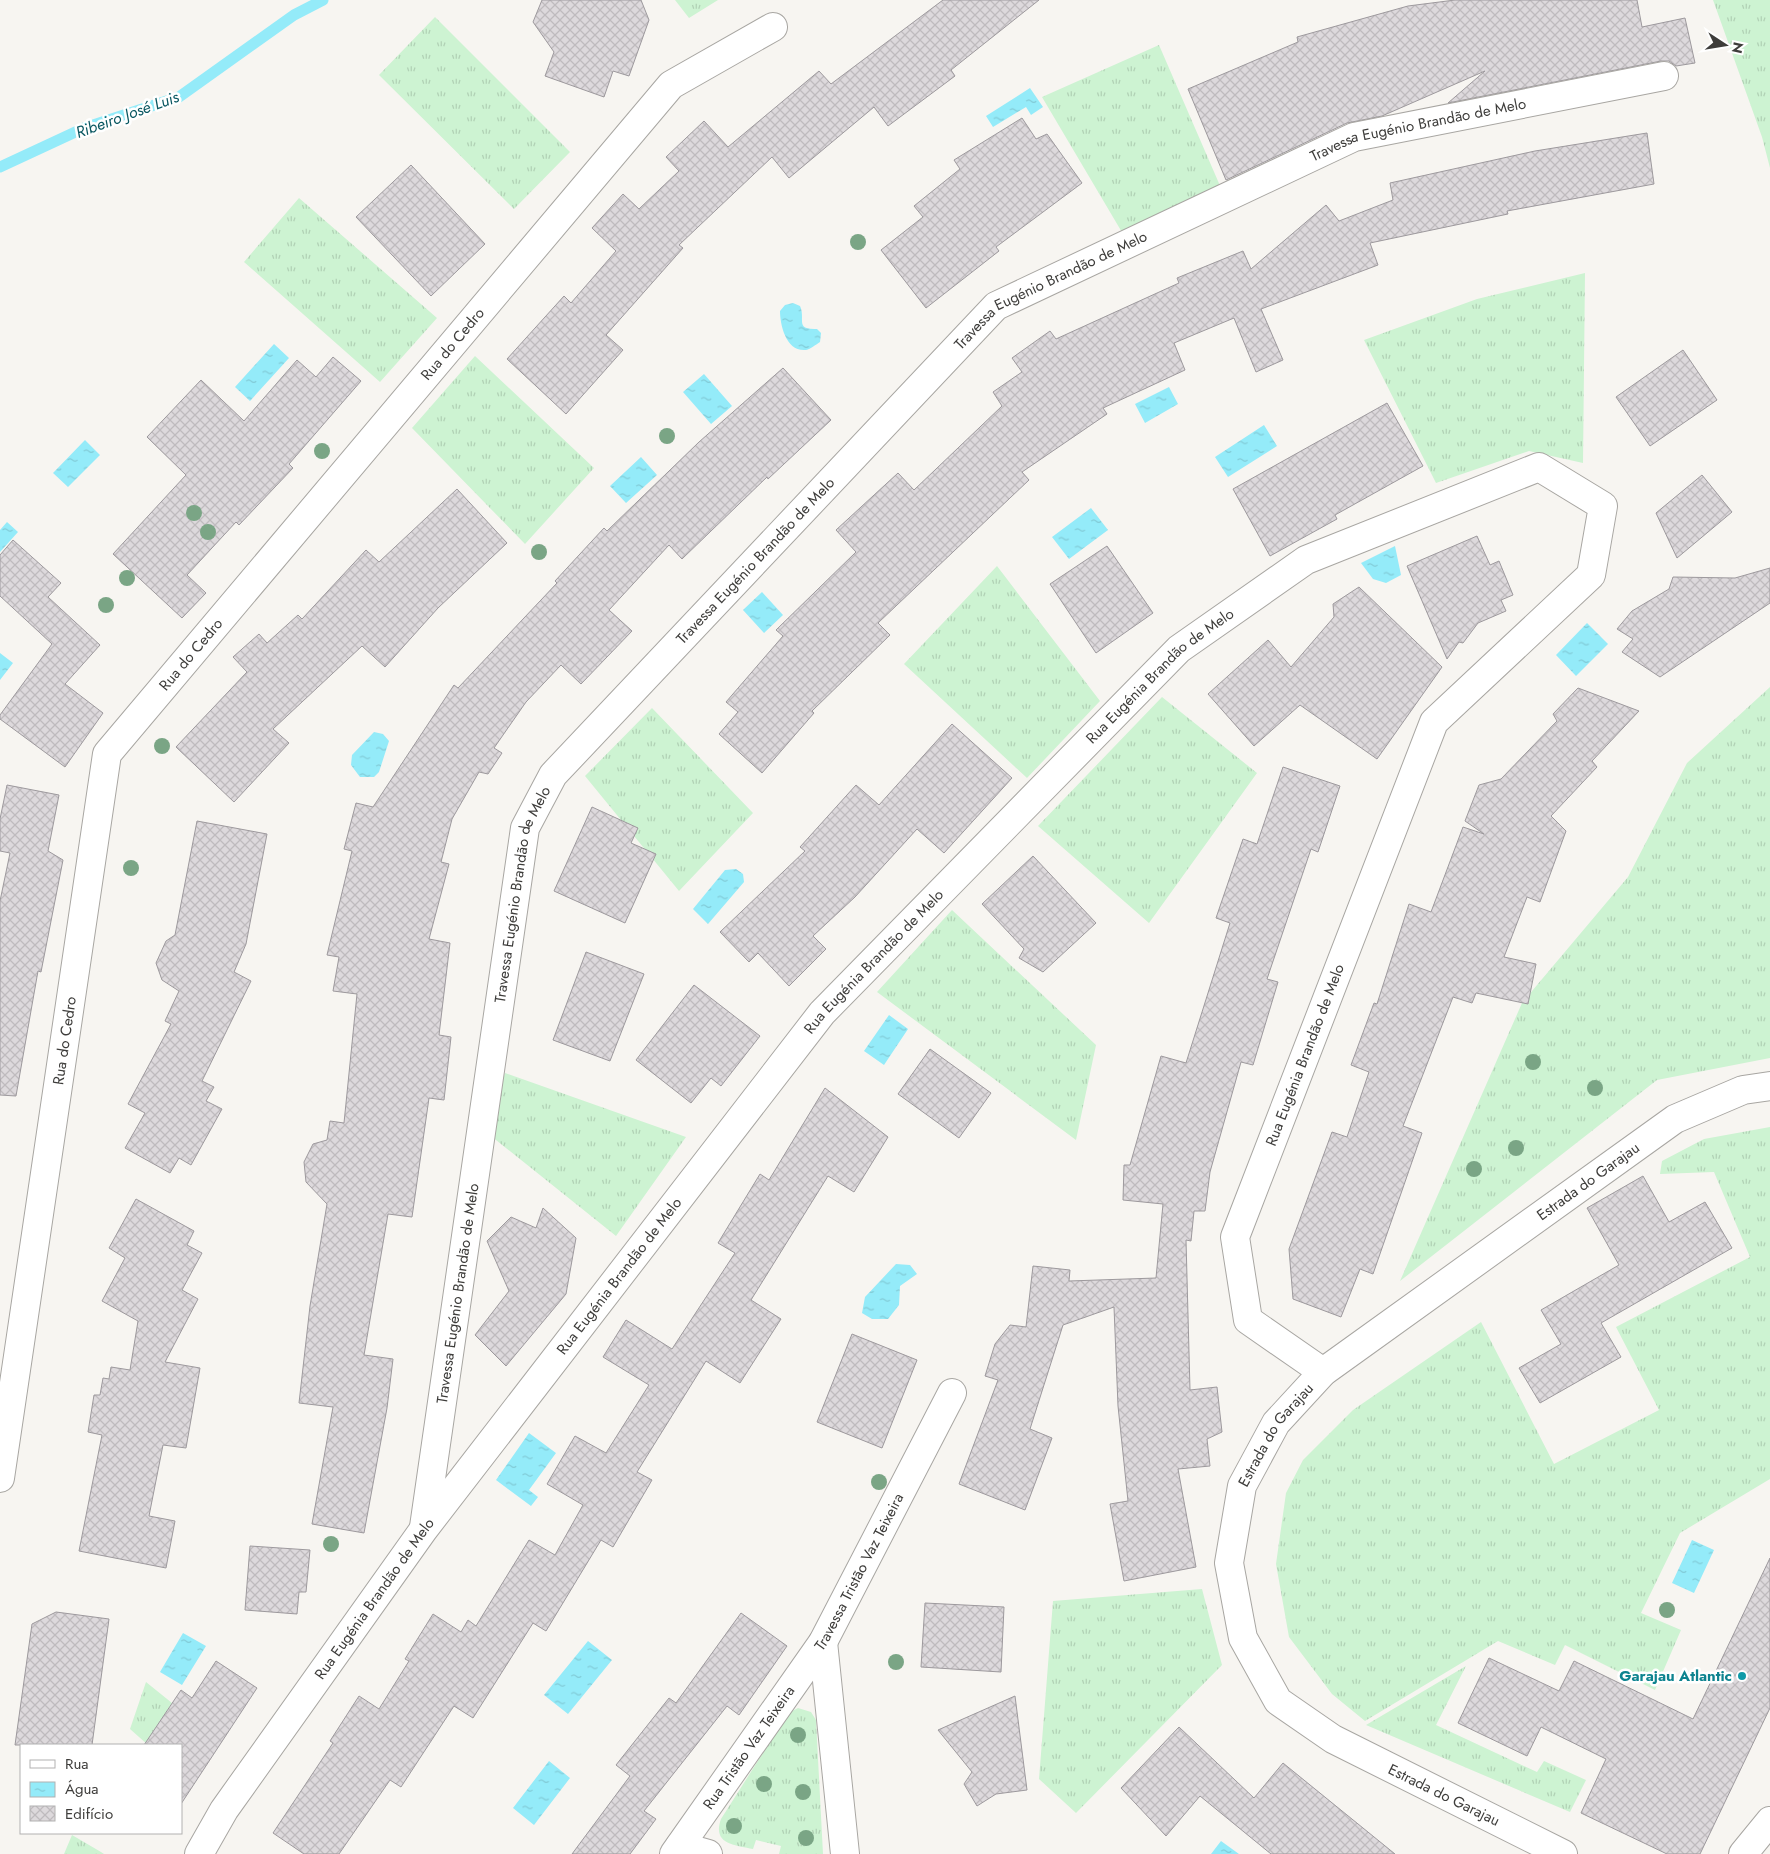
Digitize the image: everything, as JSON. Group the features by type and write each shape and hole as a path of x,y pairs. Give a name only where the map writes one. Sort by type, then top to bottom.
{"street":[{"name":"Rua do Cedro","path":"0,1478 107,754 671,85 773,27"},
{"name":"Travessa Eugénio Brandão de Melo","path":"424,1528 525,828 553,775 996,306 1354,137 1664,76"},
{"name":"Rua Eugénia Brandão de Melo","path":"199,1854 224,1810 424,1528 822,1013 1179,649 1306,560 1539,467 1603,506 1591,575 1434,722 1235,1236 1248,1320 1323,1372"},
{"name":"Estrada do Garajau","path":"1563,1854 1333,1739 1278,1701 1243,1638 1229,1563 1242,1486 1276,1423 1323,1372 1675,1119 1744,1090 1770,1086"},
{"name":"Travessa Tristão Vaz Teixeira","path":"845,1854 823,1642 952,1393"},
{"name":"Rua Tristão Vaz Teixeira","path":"677,1850 823,1642"},
{"path":"1743,1854 1770,1821"},
{"path":"677,1850 708,1854"}],"green space":[{"path":"675,0 718,0 689,18"},
{"path":"1713,0 1770,0 1770,168 1762,137"},
{"path":"435,17 570,152 514,209 379,75"},
{"path":"1159,45 1221,188 1123,234 1042,97"},
{"path":"299,198 437,318 380,382 244,262"},
{"path":"1585,273 1583,463 1529,451 1436,483 1364,340 1477,299"},
{"path":"475,356 594,468 525,544 412,428"},
{"path":"997,566 1100,701 1027,778 904,664"},
{"path":"1770,687 1770,1058 1657,1080 1400,1281 1522,1003 1628,877 1687,763"},
{"path":"1162,697 1257,773 1149,923 1038,826"},
{"path":"652,708 753,813 679,891 585,776"},
{"path":"952,910 1096,1045 1076,1140 877,992"},
{"path":"505,1073 686,1137 616,1236 486,1132"},
{"path":"1770,1127 1770,1479 1680,1533 1641,1613 1681,1630 1655,1690 1565,1645 1555,1665 1498,1641 1365,1721 1332,1694 1289,1637 1276,1564 1286,1493 1303,1460 1353,1410 1481,1322 1554,1464 1659,1410 1616,1327 1750,1257 1714,1172 1660,1174 1662,1161 1704,1139"},
{"path":"1202,1589 1222,1665 1076,1813 1039,1779 1053,1601"},
{"path":"1466,1666 1436,1725 1537,1772 1544,1761 1586,1780 1570,1812 1366,1725"},
{"path":"146,1682 172,1703 157,1726 176,1739 172,1744 147,1744 130,1729"},
{"path":"798,1708 811,1712 816,1720 823,1854 779,1854 781,1846 756,1840 753,1849 726,1842 720,1834 721,1819 782,1723 792,1711"},
{"path":"72,1835 101,1852 104,1854 64,1854"}],"water":[{"path":"1030,88 1043,107 1031,115 1026,107 993,127 986,116"},
{"path":"793,303 800,306 803,326 805,328 817,329 821,333 820,342 806,350 794,347 789,342 781,323 780,311 785,305"},
{"path":"274,344 289,358 250,401 235,387"},
{"path":"704,374 732,406 711,424 683,392"},
{"path":"1169,387 1178,404 1145,423 1135,404"},
{"path":"1264,425 1277,446 1228,477 1215,457"},
{"path":"85,440 100,455 68,487 53,473"},
{"path":"641,457 657,475 626,503 610,486"},
{"path":"1091,508 1108,530 1069,559 1052,537"},
{"path":"7,522 18,532 0,552 0,530"},
{"path":"1395,546 1401,575 1386,583 1373,579 1361,563"},
{"path":"762,592 783,615 764,633 743,610"},
{"path":"1587,623 1608,644 1576,676 1556,655"},
{"path":"0,653 13,663 0,680"},
{"path":"374,732 383,734 389,741 379,772 374,777 360,777 351,765 352,755"},
{"path":"736,869 743,874 744,882 708,924 693,909 725,870"},
{"path":"889,1015 908,1029 884,1065 864,1051"},
{"path":"896,1264 910,1265 917,1274 900,1286 899,1305 888,1319 872,1319 862,1313 865,1297"},
{"path":"529,1433 556,1453 529,1490 538,1497 531,1506 496,1480"},
{"path":"1692,1540 1714,1550 1694,1593 1672,1583"},
{"path":"183,1633 206,1646 182,1685 160,1672"},
{"path":"588,1641 612,1660 568,1714 544,1695"},
{"path":"549,1761 570,1778 534,1825 513,1808"},
{"path":"1221,1841 1239,1854 1211,1854"}],"building":[{"path":"542,0 641,0 649,20 629,76 613,71 604,97 545,76 554,52 533,22"},
{"path":"943,0 1039,0 951,70 955,76 888,126 874,107 789,178 772,157 679,245 683,248 606,335 623,350 566,414 507,359 564,296 571,303 616,251 592,228 623,194 639,209 679,171 666,157 704,121 728,147 819,71 831,84"},
{"path":"1455,0 1637,0 1642,27 1685,18 1695,63 1676,66 1669,61 1661,61 1448,103 1485,71 1382,116 1347,123 1226,180 1188,89 1298,42 1297,37 1408,6"},
{"path":"1022,118 1036,139 1047,134 1082,183 996,247 999,251 926,308 881,250 923,217 914,206 960,169 954,160"},
{"path":"1647,133 1654,184 1507,211 1508,214 1370,243 1378,265 1261,309 1283,360 1256,372 1234,318 1174,343 1185,370 1103,408 1107,414 1022,472 1029,480 878,623 890,635 812,711 814,713 762,773 719,734 738,712 726,702 783,636 776,630 856,552 836,530 898,473 914,490 1002,406 993,392 1022,372 1012,358 1050,331 1056,339 1179,283 1177,278 1243,251 1251,269 1326,205 1339,221 1393,200 1390,183 1535,151"},
{"path":"411,165 485,244 431,296 356,217"},
{"path":"1683,350 1717,400 1650,446 1616,397"},
{"path":"333,357 361,381 289,464 293,468 239,525 236,522 187,575 206,593 182,618 113,554 186,475 147,437 201,380 244,421 297,360 316,377"},
{"path":"783,368 831,420 768,479 767,477 682,559 669,545 609,610 632,631 581,684 561,665 526,702 494,748 502,753 488,774 479,772 452,819 441,862 449,864 429,939 450,943 439,1035 451,1037 444,1100 429,1098 412,1217 388,1214 364,1355 393,1359 387,1408 364,1533 312,1524 333,1407 299,1403 310,1306 327,1204 306,1182 304,1162 313,1144 327,1140 330,1121 344,1123 357,994 333,991 339,957 327,955 352,851 344,849 356,803 373,807 454,685 458,688 557,583 555,581 604,528 607,531 699,442"},
{"path":"1387,403 1423,466 1335,515 1337,519 1270,556 1233,489"},
{"path":"1702,475 1732,512 1677,558 1656,513"},
{"path":"457,489 507,543 438,608 385,667 362,646 273,729 289,743 234,802 176,747 247,672 233,657 259,634 267,643 298,615 302,619 366,550 379,562"},
{"path":"1477,536 1490,565 1499,561 1513,595 1501,600 1506,611 1478,623 1463,643 1459,642 1447,659 1407,566"},
{"path":"13,540 61,583 48,597 100,645 65,684 103,713 65,767 0,719 0,715 52,644 0,596 0,555"},
{"path":"1107,546 1153,613 1096,653 1050,584"},
{"path":"1770,568 1770,603 1660,677 1622,652 1633,639 1617,629 1632,611 1669,589 1673,577 1735,578"},
{"path":"1359,587 1442,667 1377,759 1300,705 1254,746 1208,694 1268,640 1291,667 1334,617 1333,604"},
{"path":"1578,688 1639,711 1592,761 1597,767 1551,816 1566,831 1540,902 1527,897 1504,957 1536,964 1528,1004 1476,993 1472,1003 1453,997 1403,1126 1422,1133 1373,1274 1360,1269 1341,1317 1293,1299 1289,1249 1332,1132 1347,1137 1369,1072 1351,1065 1374,1003 1377,1004 1409,904 1431,912 1463,827 1484,834 1465,821 1479,785 1501,779 1557,721 1553,714"},
{"path":"952,724 1012,778 944,853 917,829 855,897 813,936 826,949 789,986 758,953 749,962 720,932 805,851 800,847 856,785 879,805"},
{"path":"1283,767 1340,786 1318,852 1311,849 1267,979 1278,982 1253,1065 1241,1062 1210,1172 1205,1211 1194,1211 1191,1241 1186,1240 1190,1390 1217,1387 1222,1432 1207,1439 1210,1466 1178,1469 1196,1567 1124,1581 1110,1504 1128,1501 1118,1406 1114,1307 1063,1325 1030,1429 1052,1438 1025,1510 959,1484 998,1380 985,1376 995,1344 1010,1325 1026,1327 1033,1266 1070,1270 1069,1281 1156,1278 1163,1204 1123,1200 1124,1165 1130,1165 1161,1056 1186,1063 1230,923 1216,918 1243,839 1257,844"},
{"path":"7,785 59,795 48,851 63,860 41,972 38,971 16,1096 0,1095 0,901 10,853 0,851 0,819"},
{"path":"592,807 638,828 631,843 656,854 625,923 554,891"},
{"path":"197,821 267,834 246,944 234,972 251,981 202,1081 214,1087 206,1101 222,1109 191,1165 179,1158 170,1173 125,1148 145,1113 128,1104 171,1024 165,1021 179,991 162,980 156,963 166,941 175,935"},
{"path":"1033,856 1096,923 1043,972 1019,958 1024,949 982,904"},
{"path":"586,952 644,974 610,1061 553,1040"},
{"path":"694,985 760,1036 721,1086 711,1078 691,1103 636,1060"},
{"path":"930,1049 991,1093 959,1138 898,1094"},
{"path":"825,1088 888,1137 854,1192 828,1176 751,1300 781,1319 740,1383 706,1361 637,1472 652,1480 613,1547 601,1540 546,1631 533,1623 473,1718 454,1706 401,1787 390,1780 339,1854 304,1854 273,1833 333,1743 330,1741 359,1696 379,1709 409,1661 405,1659 433,1614 461,1632 468,1620 476,1626 529,1540 555,1555 583,1505 547,1484 575,1436 606,1453 649,1385 603,1357 626,1320 672,1349 735,1253 718,1243 760,1174 769,1180"},
{"path":"1643,1176 1669,1222 1705,1202 1732,1248 1601,1323 1621,1357 1540,1403 1519,1368 1561,1344 1541,1310 1619,1265 1587,1208"},
{"path":"136,1199 194,1231 187,1245 202,1253 182,1290 198,1299 165,1362 200,1368 186,1448 163,1445 149,1516 175,1521 166,1568 79,1551 102,1435 88,1432 94,1395 100,1395 103,1378 109,1379 111,1367 130,1370 138,1321 102,1301 125,1258 109,1248"},
{"path":"543,1208 576,1238 566,1294 506,1366 475,1335 509,1291 487,1241 511,1217 536,1228"},
{"path":"852,1334 917,1360 882,1448 817,1422"},
{"path":"250,1546 310,1550 306,1592 299,1592 297,1614 245,1610"},
{"name":"Garajau Atlantic","path":"1770,1558 1770,1708 1700,1854 1667,1854 1581,1813 1606,1759 1541,1727 1527,1756 1458,1723 1489,1658 1559,1691 1574,1661 1693,1719"},
{"path":"925,1603 1004,1607 1001,1672 921,1667"},
{"path":"56,1612 109,1619 92,1744 15,1745 32,1624"},
{"path":"741,1613 787,1646 739,1715 727,1706 644,1811 656,1819 630,1854 572,1854 630,1776 616,1765 669,1698 676,1703"},
{"path":"216,1661 257,1688 182,1802 182,1744 145,1744 181,1690 192,1698"},
{"path":"1015,1696 1027,1790 996,1794 977,1806 964,1784 972,1772 938,1730"},
{"path":"1179,1727 1254,1798 1283,1763 1395,1854 1271,1854 1200,1796 1166,1836 1121,1788"}],"waterway":[{"name":"Ribeiro José Luis","path":"0,167 84,128 179,97 294,15 323,0"}],"place":[{"name":"Garajau Atlantic","path":"1742,1676"}]}
